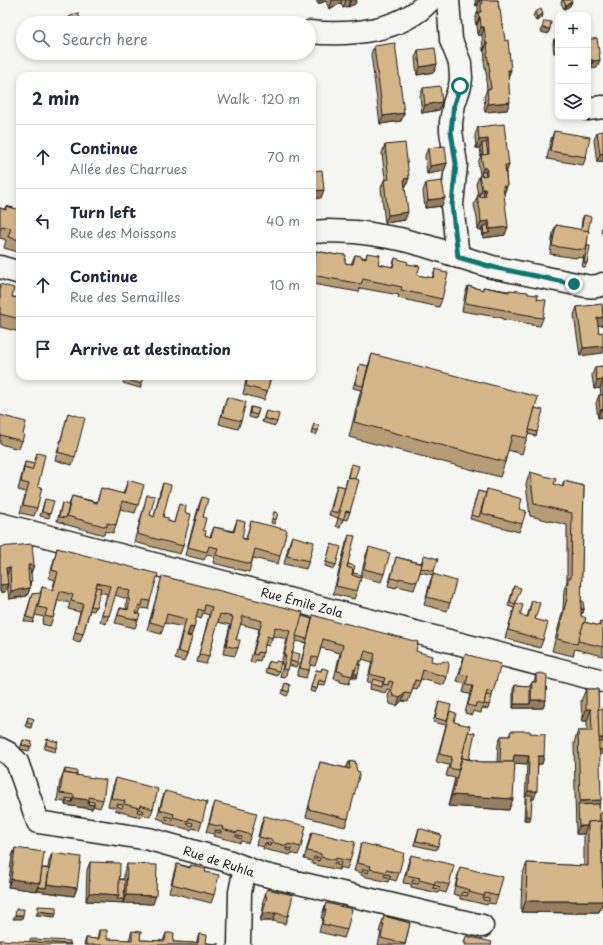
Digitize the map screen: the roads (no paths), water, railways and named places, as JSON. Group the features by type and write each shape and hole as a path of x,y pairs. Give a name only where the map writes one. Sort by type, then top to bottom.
{"street":[{"path":"316,32 364,31 386,26 405,19 421,9 430,0"},
{"path":"448,0 451,40 460,63 461,78 454,104 451,131 456,164 452,205 458,257"},
{"path":"591,109 603,107"},
{"path":"316,232 339,231 400,239 492,267 592,287 603,284"},
{"path":"0,267 16,272"},
{"name":"Rue Émile Zola","path":"0,524 603,681"},
{"path":"0,545 17,542 23,539 30,532"},
{"name":"Rue de Ruhla","path":"0,749 8,753 17,762 38,822 149,840 228,861 261,874 482,926"},
{"path":"238,945 240,892 245,868"}]}
